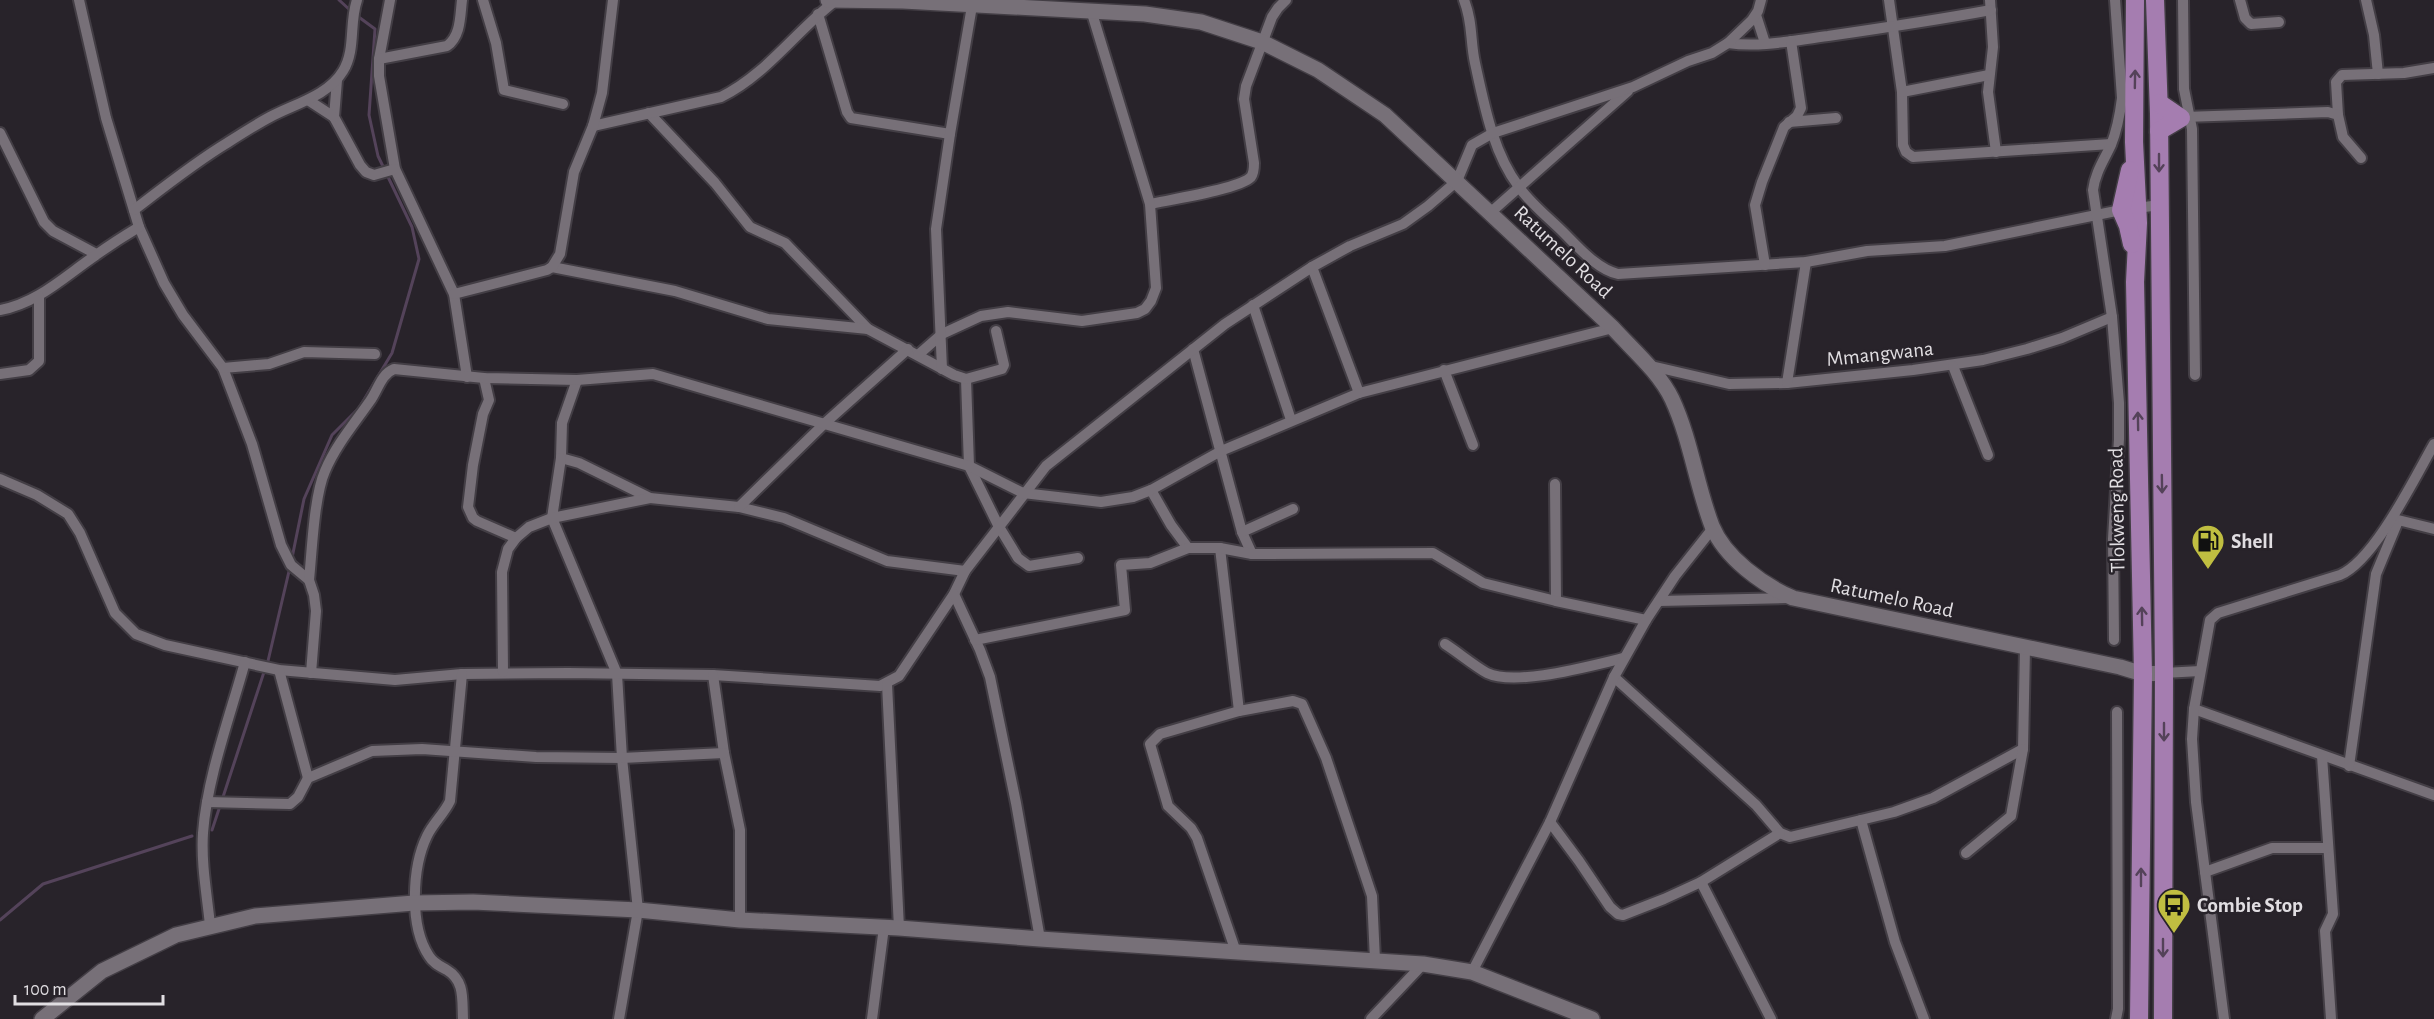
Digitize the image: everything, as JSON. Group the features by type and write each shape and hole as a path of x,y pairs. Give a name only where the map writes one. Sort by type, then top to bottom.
{"main road":[{"name":"Tlokweng Road","path":"2135,0 2134,142 2129,209 2135,282 2143,674 2139,1019"},
{"path":"2158,3 2164,673 2163,1019"},
{"path":"2159,104 2185,117"},
{"path":"2159,131 2185,117"}],"street":[{"path":"79,0 106,118 139,227 164,283 183,315 223,368 252,444 281,545 291,565 309,580"},
{"path":"134,210 227,142 272,116 308,100 337,80 348,62 352,12 357,0"},
{"path":"390,0 379,59 379,76 395,169 454,294 467,377"},
{"path":"379,59 447,46 454,42 462,0"},
{"path":"483,0 496,43 504,90 563,104"},
{"path":"552,267 560,254 574,172 593,126 602,93 613,0"},
{"name":"Ratumelo Road","path":"828,0 903,1 972,6 1014,4 1146,14 1201,22 1262,42 1318,70 1377,109 1613,328 1647,364 1677,410 1690,445 1713,528 1742,566 1766,585 1793,598 2120,667 2143,674 2164,673"},
{"path":"1150,204 1240,183 1250,177 1254,171 1244,99 1246,86 1262,42 1278,8 1286,0"},
{"path":"1464,0 1471,18 1473,51 1493,133 1504,162 1519,188 1575,244 1611,272 1618,274 1806,262 1868,251 1945,246 2096,215 2160,205"},
{"path":"0,479 37,495 68,514 80,533 110,604 128,628 136,634 165,645 279,670 395,680 503,672 713,675 880,686 899,676 954,594 964,571 1046,466 1193,349 1253,305 1312,267 1350,246 1403,224 1428,206 1457,181 1469,147 1493,133 1633,87 1688,61 1712,53 1728,43 1756,15 1761,0"},
{"path":"1889,0 1902,92 1903,145 1909,155 1913,157 2111,144"},
{"path":"2114,640 2113,539 2120,439 2118,384 2112,317 2096,215 2094,181 2111,144 2122,98 2115,0"},
{"path":"2183,0 2184,90 2195,375"},
{"path":"2240,0 2245,18 2251,24 2279,21"},
{"path":"2366,0 2374,35 2378,74"},
{"path":"593,126 721,97 737,89 750,80 818,14 835,1"},
{"path":"1728,43 1742,45 1791,41 1894,27 1990,5 1993,47 1988,92 1996,152"},
{"path":"942,369 936,229 972,6"},
{"path":"918,355 942,334 975,318 1008,312 1082,321 1137,313 1151,302 1156,288 1150,204 1091,10"},
{"path":"818,14 847,112 851,118 950,134"},
{"path":"1756,15 1765,43"},
{"path":"1765,265 1755,205 1781,134 1801,108 1791,41"},
{"path":"2361,158 2343,137 2338,115 2337,79 2345,75 2404,73 2434,68"},
{"path":"1902,92 1989,75"},
{"path":"334,117 337,80"},
{"path":"1490,213 1633,87"},
{"path":"308,100 334,117 366,172 374,175 395,169"},
{"path":"2185,117 2312,111 2338,115"},
{"path":"649,112 715,183 750,227 785,243 868,329 942,369 966,378 1002,369 1004,365 996,331"},
{"path":"1789,122 1836,118"},
{"path":"0,133 44,222 53,231 96,254"},
{"path":"0,310 14,307 39,296 96,254 139,227"},
{"path":"1787,383 1806,262"},
{"path":"454,294 552,267 675,291 768,319 868,329"},
{"path":"1312,267 1359,393"},
{"path":"0,374 29,370 39,361 39,296"},
{"path":"1253,305 1291,420"},
{"name":"Mmangwana","path":"1647,364 1729,384 1787,383 1953,366 2043,345 2112,317"},
{"path":"311,673 316,611 309,580 323,473 336,447 372,398 386,374 398,368 484,378 577,380 653,374 969,466 1023,493 1101,502 1133,497 1151,490 1221,451 1359,393 1613,328"},
{"path":"739,507 824,424 908,349"},
{"path":"1193,349 1242,532 1252,554"},
{"path":"223,368 269,364 304,352 375,354"},
{"path":"1953,366 1988,455"},
{"path":"1444,370 1473,444"},
{"path":"484,378 489,400 477,445 468,507 477,521 516,538"},
{"path":"966,378 969,466 998,525 1018,558 1029,566 1078,558"},
{"path":"577,380 562,423 561,458 552,518 617,674 622,758 638,910 619,1019"},
{"path":"2349,766 2376,574 2394,520 2434,444"},
{"path":"561,458 579,463 650,498"},
{"path":"1555,484 1556,602"},
{"path":"1151,490 1171,525 1188,548"},
{"path":"503,672 502,572 508,549 516,538 529,527 552,518 650,498 739,507 784,518 887,561 964,571"},
{"path":"1242,532 1293,508"},
{"path":"2394,520 2434,529"},
{"path":"2224,1019 2196,802 2192,739 2200,671 2213,617 2218,613 2346,573 2362,559 2394,520"},
{"path":"1472,972 1550,822 1624,658 1675,576 1713,528"},
{"path":"975,640 1125,610 1121,565 1150,563 1188,548 1220,548 1252,554 1433,553 1483,583 1556,602 1646,620"},
{"path":"1220,548 1239,711"},
{"path":"954,594 990,677 1016,803 1040,939"},
{"path":"1659,601 1793,598"},
{"path":"1445,644 1488,673 1508,676 1546,676 1624,658"},
{"path":"1966,853 2011,816 2023,749 2025,648"},
{"path":"210,925 204,875 203,835 215,802 244,662"},
{"path":"279,670 308,778"},
{"path":"2164,673 2200,671"},
{"path":"462,674 450,801 446,810 428,833 422,847 414,903 422,942 429,957 460,981 463,1019"},
{"path":"713,675 724,753 740,830 740,920"},
{"path":"1614,677 1756,805 1780,834 1790,837 1894,812 1933,798 2023,749"},
{"path":"887,684 899,928"},
{"path":"1236,952 1197,838 1191,828 1168,806 1150,747 1154,738 1160,734 1239,711 1293,701 1302,704 1326,758 1372,896 1375,960"},
{"path":"2194,709 2434,795"},
{"path":"2116,1019 2118,1009 2117,712"},
{"path":"215,802 290,804 298,797 308,778 372,751 422,749 536,757 622,758 724,753"},
{"path":"2322,756 2333,914 2325,931 2331,1019"},
{"path":"1861,820 1896,942 1924,1019"},
{"path":"1550,822 1610,907 1623,915 1664,900 1701,882 1780,834"},
{"path":"2205,872 2272,848 2328,849"},
{"path":"1701,882 1771,1019"},
{"path":"42,1019 102,971 176,935 210,925 255,916 414,903 472,902 638,910 740,920 884,927 1423,964 1472,972 1592,1019"},
{"path":"872,1019 884,927"},
{"path":"1371,1019 1423,964"}],"waterway":[{"path":"339,0 351,11"},
{"path":"292,558 304,499 332,435 359,408 392,353 419,259 412,227 378,156 369,115 375,29 356,15"},
{"path":"268,661 290,567"},
{"path":"222,800 264,672"},
{"path":"212,830 220,806"},
{"path":"0,920 43,884 192,836"}],"place":[{"name":"Shell","path":"2208,570"},
{"name":"Combie Stop","path":"2174,934"}]}
